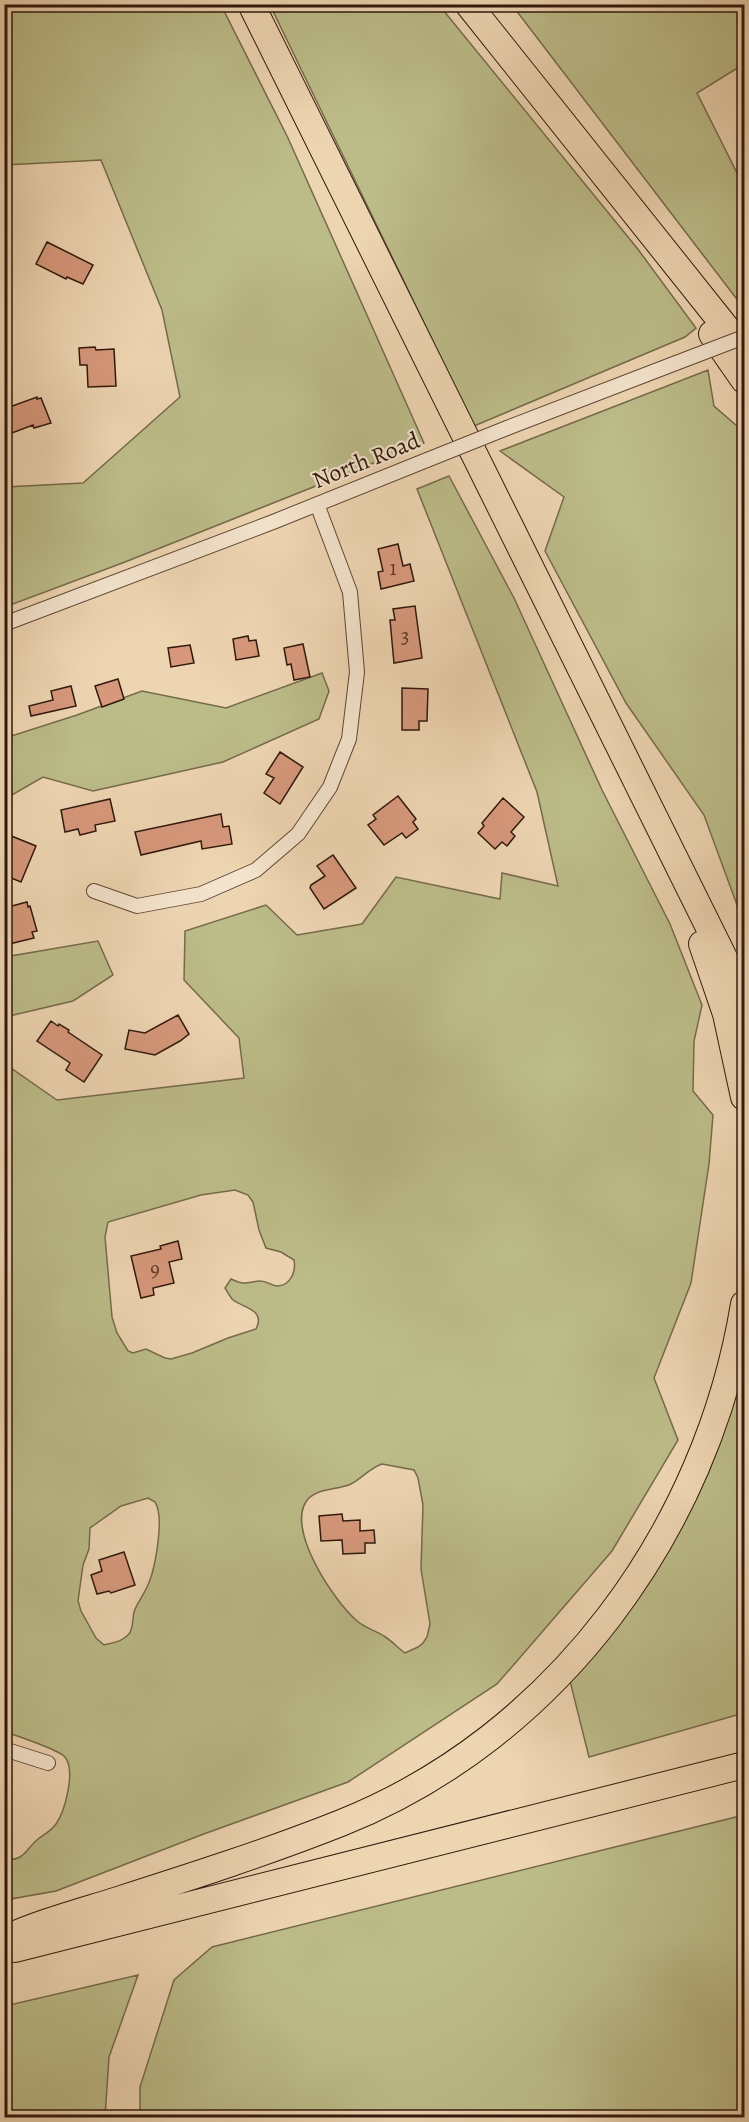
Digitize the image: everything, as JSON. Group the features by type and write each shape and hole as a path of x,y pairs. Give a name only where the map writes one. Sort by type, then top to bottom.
{"highway":[{"path":"251,4 744,998"},
{"path":"468,4 744,350"},
{"path":"627,203 663,268 744,380"},
{"path":"680,869 695,924 726,1014 744,1097"},
{"path":"4,1939 50,1921 250,1856 363,1814 443,1769 510,1720 592,1639 635,1582 659,1543 688,1488 718,1414 734,1358 744,1304"},
{"path":"4,1952 744,1765"}],"street":[{"name":"North Road","path":"4,624 744,337"},
{"path":"94,891 137,906 201,894 256,870 298,834 330,786 349,739 357,672 350,592 317,504"},
{"path":"4,1749 48,1763"}],"green space":[{"path":"5,4 221,5 288,138 424,443 125,562 5,607 5,487 83,483 180,397 162,310 101,160 5,165"},
{"path":"270,5 439,5 637,248 696,328 685,337 474,426"},
{"path":"512,5 744,5 744,64 697,93 744,187 744,301 739,302"},
{"path":"708,370 714,406 744,432 744,924 704,815 626,703 545,551 564,497 500,451"},
{"path":"449,476 514,598 602,790 670,924 702,1005 694,1041 693,1091 713,1115 709,1164 691,1283 654,1378 678,1440 612,1551 497,1684 348,1782 56,1891 5,1900 5,1859 21,1857 56,1824 66,1801 70,1772 65,1757 61,1754 5,1732 4,1307 7,1283 4,1268 5,1064 57,1100 244,1078 239,1038 184,980 185,931 266,905 297,935 362,924 396,877 500,899 502,873 558,886 537,792 417,489","holes":["235,1190 248,1195 253,1202 259,1230 266,1248 281,1252 294,1260 292,1277 283,1285 278,1286 262,1281 245,1283 231,1279 225,1288 233,1300 256,1314 258,1318 256,1329 171,1359 146,1349 133,1353 128,1351 117,1333 112,1317 105,1237 108,1222 201,1195","382,1464 414,1470 418,1478 423,1505 421,1569 430,1624 423,1643 405,1653 384,1636 359,1623 336,1597 315,1563 302,1527 302,1511 312,1495 351,1484","148,1498 155,1502 159,1519 158,1544 150,1579 134,1612 131,1631 121,1640 104,1645 96,1638 78,1601 83,1565 89,1549 90,1528 121,1506"]},
{"path":"322,673 329,691 319,719 223,762 93,791 43,777 5,799 5,738 142,691 226,708"},
{"path":"98,941 113,975 73,1001 5,1017 5,957"},
{"path":"744,1361 744,1713 589,1757 569,1677 715,1443"},
{"path":"744,1815 744,2117 140,2117 140,2087 174,1980 212,1947"},
{"path":"138,1975 109,2057 105,2117 5,2117 5,2006"}],"building":[{"path":"47,242 93,265 83,284 67,277 66,279 36,264"},
{"path":"95,347 96,350 114,349 116,386 88,387 87,365 80,365 79,348"},
{"path":"37,397 37,399 41,398 51,423 34,428 33,425 4,436 4,409"},
{"path":"398,544 403,566 410,564 414,581 381,589 378,572 383,571 378,549"},
{"path":"415,606 422,658 394,663 390,620 395,620 393,609"},
{"path":"248,636 249,641 256,640 259,656 236,660 233,639"},
{"path":"303,644 310,677 294,680 291,664 287,665 284,648"},
{"path":"190,645 194,663 171,667 168,648"},
{"path":"118,679 124,699 102,707 95,686"},
{"path":"71,686 76,706 31,716 29,706 53,700 51,691"},
{"path":"402,688 428,689 427,721 419,721 419,730 402,730"},
{"path":"280,752 303,767 280,804 264,793 274,778 266,774"},
{"path":"398,796 416,819 413,822 418,829 406,838 402,833 384,845 368,825 376,819 373,815"},
{"path":"503,798 524,817 511,832 515,836 507,846 502,842 495,849 478,833 484,826 482,823"},
{"path":"110,799 115,821 95,825 96,831 80,835 78,829 65,832 61,810"},
{"path":"221,814 223,827 229,826 232,844 202,849 201,841 141,855 135,832"},
{"path":"4,833 36,846 21,882 4,875"},
{"path":"333,855 356,888 324,909 310,888 325,876 317,866"},
{"path":"27,902 37,931 32,932 34,938 9,944 4,926 4,908"},
{"path":"178,1015 189,1034 180,1041 155,1055 125,1049 129,1030 145,1033"},
{"path":"51,1021 69,1030 68,1032 102,1055 84,1082 66,1070 70,1063 37,1041"},
{"path":"178,1241 182,1259 169,1262 174,1283 153,1288 154,1295 141,1298 131,1256 161,1249 160,1246"},
{"path":"342,1514 343,1521 360,1520 360,1531 374,1530 375,1543 365,1543 365,1553 343,1554 342,1540 321,1541 319,1516"},
{"path":"124,1552 135,1585 111,1593 109,1591 97,1594 91,1575 102,1571 99,1560"}]}
